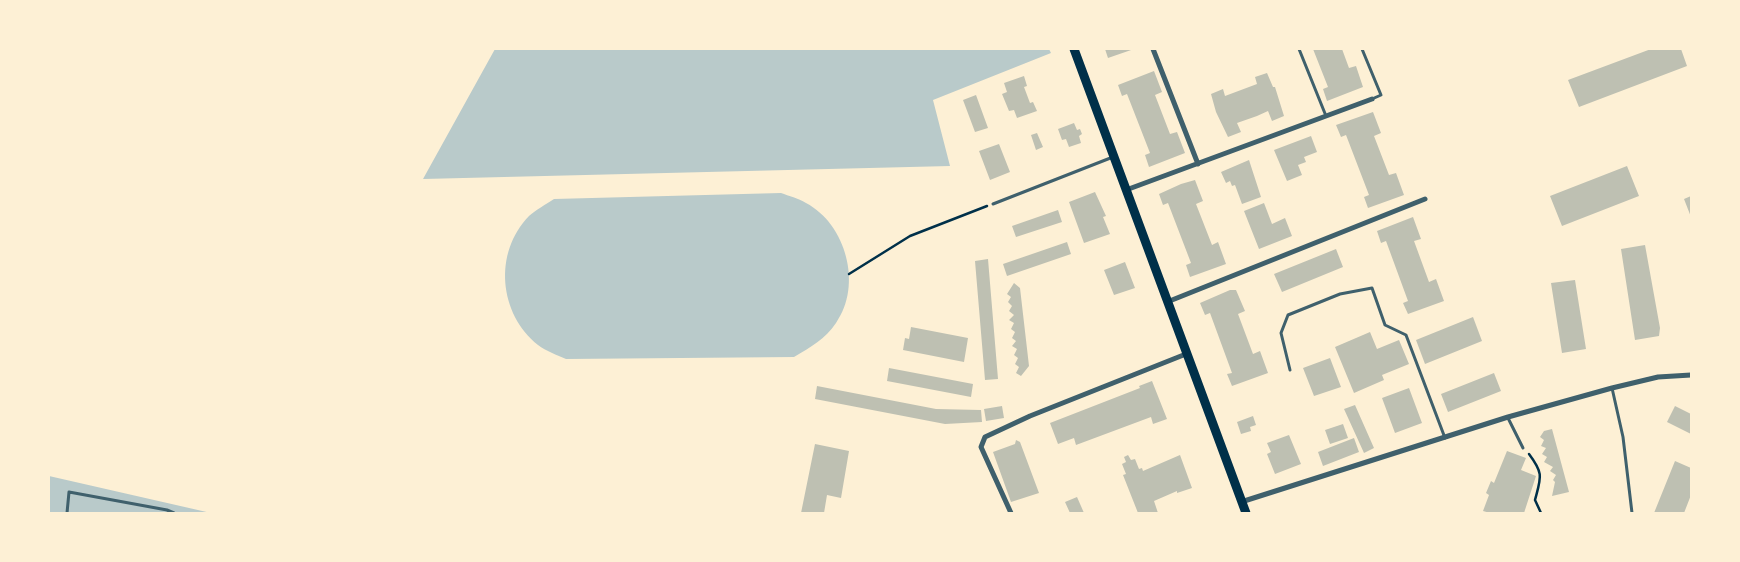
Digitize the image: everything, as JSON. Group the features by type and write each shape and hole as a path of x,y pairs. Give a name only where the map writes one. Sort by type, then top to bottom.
{"main road":[{"path":"1074,49 1246,513"}],"street":[{"path":"1152,49 1198,164"},
{"path":"1126,190 1372,99"},
{"path":"1167,302 1425,199"},
{"path":"1011,513 981,447 985,436 1030,416 1186,354"},
{"path":"1241,502 1508,417 1658,377 1691,375"}],"lane":[{"path":"1299,49 1326,116"},
{"path":"1362,49 1381,95 1372,99"},
{"path":"993,204 1113,156"},
{"path":"1290,370 1281,333 1288,315 1340,294 1372,288 1385,325 1406,335 1445,438"},
{"path":"1612,388 1623,437 1632,513"},
{"path":"1508,417 1523,448"},
{"path":"67,513 69,492 174,513"}],"path":[{"path":"849,274 910,236 993,204"},
{"path":"1523,448 1539,467 1542,479 1535,500 1541,513"}],"shaded area":[{"path":"495,49 1049,49 1051,53 933,100 950,166 423,179"},
{"path":"781,193 806,203 820,213 831,225 840,240 849,274 844,308 836,323 822,338 794,357 566,359 538,345 525,332 515,317 505,283 510,247 517,231 529,216 554,199"},
{"path":"49,476 211,513 49,513"}],"building":[{"path":"1105,49 1134,49 1108,58"},
{"path":"1313,49 1342,49 1349,68 1356,66 1363,87 1327,101 1323,89 1328,87"},
{"path":"1651,49 1681,49 1687,66 1579,107 1568,80"},
{"path":"1154,71 1162,92 1155,95 1170,134 1177,132 1185,153 1149,167 1145,155 1150,153 1127,94 1122,96 1118,85"},
{"path":"1267,73 1273,87 1275,87 1284,116 1272,121 1268,111 1237,123 1241,132 1228,137 1216,112 1211,94 1223,89 1225,96 1257,84 1255,77"},
{"path":"1024,76 1027,86 1024,87 1030,103 1033,102 1037,111 1017,118 1014,110 1009,111 1002,94 1007,92 1004,83"},
{"path":"976,95 988,128 975,132 963,100"},
{"path":"1373,112 1381,133 1374,136 1389,175 1396,173 1404,195 1368,208 1364,197 1369,195 1346,135 1341,137 1336,125"},
{"path":"1074,123 1077,130 1080,129 1082,134 1079,136 1081,143 1069,147 1066,139 1062,140 1058,129"},
{"path":"1037,133 1043,147 1036,150 1031,135"},
{"path":"1311,136 1317,152 1304,157 1306,162 1298,165 1302,175 1287,181 1274,150"},
{"path":"999,144 1010,172 990,180 979,151"},
{"path":"1249,160 1261,197 1242,204 1235,185 1232,186 1230,181 1226,183 1221,172"},
{"path":"1627,166 1639,196 1562,226 1550,196"},
{"path":"1195,180 1203,201 1196,204 1212,245 1218,242 1226,264 1190,277 1186,265 1191,263 1168,203 1163,205 1159,194"},
{"path":"1095,192 1106,216 1103,217 1110,234 1084,243 1069,202"},
{"path":"1691,196 1691,217 1684,199"},
{"path":"1264,203 1272,224 1285,218 1292,236 1259,249 1244,211"},
{"path":"1058,210 1062,222 1016,237 1012,226"},
{"path":"1413,217 1421,239 1414,241 1429,282 1436,279 1444,301 1408,314 1403,303 1408,301 1386,241 1381,243 1377,231"},
{"path":"1067,242 1071,254 1007,276 1003,264"},
{"path":"1645,245 1660,328 1659,336 1635,340 1621,249"},
{"path":"1336,249 1343,267 1282,292 1274,274"},
{"path":"988,259 998,379 985,380 975,261"},
{"path":"1125,262 1135,288 1114,295 1104,270"},
{"path":"1575,280 1586,349 1562,353 1551,283"},
{"path":"1014,283 1020,288 1029,366 1021,376 1016,373 1019,367 1015,364 1018,358 1014,355 1017,349 1012,346 1016,341 1012,338 1015,332 1011,329 1014,323 1009,320 1014,315 1009,311 1012,306 1008,302 1011,297 1007,294"},
{"path":"1230,290 1236,290 1245,311 1238,314 1253,354 1260,351 1268,373 1232,386 1227,374 1232,373 1210,313 1205,315 1200,303"},
{"path":"1473,317 1482,341 1425,364 1416,340"},
{"path":"911,327 968,338 964,362 903,350 905,338 909,339"},
{"path":"1370,332 1377,349 1399,340 1409,364 1382,375 1384,380 1354,393 1335,347"},
{"path":"1330,358 1341,387 1314,396 1303,368"},
{"path":"889,368 973,384 971,397 887,381"},
{"path":"1494,373 1501,391 1448,412 1441,394"},
{"path":"1152,381 1167,419 1153,424 1151,417 1076,445 1074,438 1058,444 1050,423 1140,388 1139,386"},
{"path":"817,386 936,409 981,410 982,422 945,424 815,399"},
{"path":"1409,388 1422,423 1395,433 1382,398"},
{"path":"1355,405 1374,448 1364,453 1344,409"},
{"path":"1002,406 1004,418 986,421 984,409"},
{"path":"1675,406 1691,414 1691,434 1667,422"},
{"path":"1253,416 1256,425 1250,427 1251,431 1241,434 1237,422"},
{"path":"1343,424 1348,438 1330,444 1325,430"},
{"path":"1552,429 1569,492 1552,496 1555,482 1553,480 1556,475 1550,471 1553,467 1544,462 1547,457 1542,454 1546,448 1541,446 1544,440 1540,437 1544,431"},
{"path":"1289,435 1301,464 1275,474 1267,454 1271,452 1267,443"},
{"path":"1354,438 1359,452 1323,466 1318,452"},
{"path":"1016,440 1020,442 1039,493 1011,502 993,452 1015,444"},
{"path":"815,444 849,451 841,498 827,495 824,513 801,513"},
{"path":"1507,451 1526,458 1521,470 1536,476 1524,513 1490,513 1483,511 1489,495 1486,493 1491,481 1494,483"},
{"path":"1128,455 1131,460 1135,459 1139,469 1142,468 1143,471 1180,455 1192,488 1177,493 1177,491 1154,501 1158,513 1138,513 1123,475 1126,474 1122,464 1126,462 1124,457"},
{"path":"1675,461 1691,468 1691,495 1684,513 1654,513"},
{"path":"1077,497 1084,513 1070,513 1065,502"}]}
